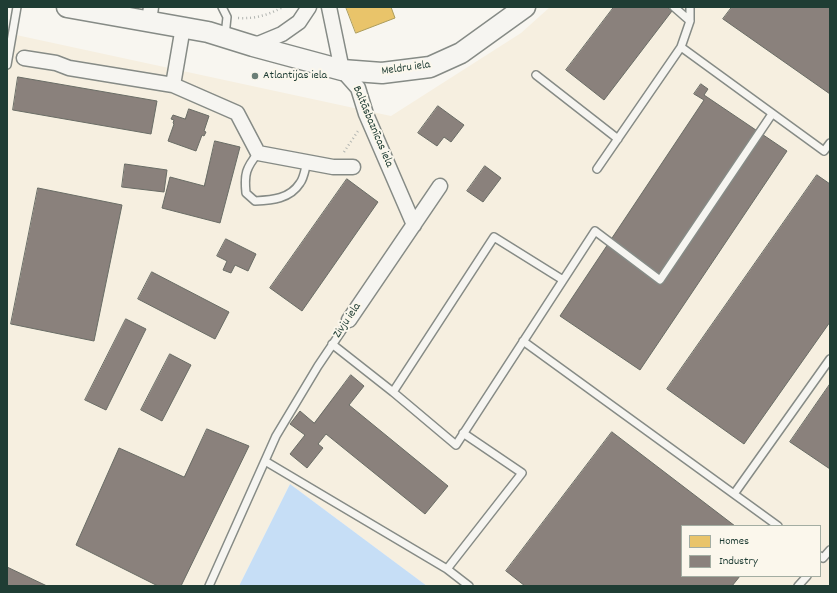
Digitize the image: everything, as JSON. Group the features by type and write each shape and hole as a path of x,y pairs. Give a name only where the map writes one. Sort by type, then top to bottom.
{"main road":[{"path":"67,7 150,14 183,27 225,37 342,70"},
{"name":"Meldru iela","path":"342,70 382,73 430,67 461,54 525,7"}],"street":[{"path":"253,46 282,34 299,22 309,7"},
{"name":"Baltāsbaznīcas iela","path":"329,7 342,70 358,88 366,114 414,225"},
{"path":"173,85 183,27"},
{"path":"24,58 56,63 68,68 173,85 237,114 258,153 333,167 353,167"},
{"name":"Zivju iela","path":"349,320 440,186"}],"lane":[{"path":"7,65 17,7"},
{"path":"222,7 226,17 225,37"},
{"path":"674,7 690,21"},
{"path":"597,169 681,47 690,21 690,7"},
{"path":"681,47 827,154 830,143"},
{"path":"536,76 618,139"},
{"path":"332,344 393,392 456,445 595,231 660,280 772,114"},
{"path":"258,153 248,164 244,180 246,193 255,201 272,200 289,195 301,183 307,162"},
{"path":"393,392 494,237 563,280"},
{"name":"Zivju iela","path":"209,586 276,436 332,344 349,320"},
{"path":"523,341 777,525"},
{"path":"734,494 830,359"},
{"path":"447,569 522,473 463,433"},
{"path":"265,461 447,569 469,586"},
{"path":"821,559 830,550"},
{"path":"798,586 806,577"}],"path":[{"path":"226,17 251,19 284,7"},
{"path":"333,167 348,148 361,126"}],"shaded area":[{"path":"550,7 830,7 830,586 427,586 290,484 239,586 7,586 7,33 391,116 521,33"}],"water":[{"path":"290,484 427,586 239,586"}],"building: Homes":[{"path":"346,7 391,7 395,18 356,33"}],"building: Industry":[{"path":"614,7 667,7 672,11 604,100 566,70"},
{"path":"732,7 830,7 830,94 723,19"},
{"path":"18,77 157,101 151,134 13,110"},
{"path":"701,84 708,89 704,95 787,151 640,370 560,316 704,100 694,94"},
{"path":"438,106 464,125 451,142 444,137 437,146 418,133"},
{"path":"189,109 209,116 204,131 206,132 204,136 202,135 196,151 168,141 174,124 174,120 171,119 173,115 185,119"},
{"path":"215,141 240,147 220,223 162,208 170,177 204,186"},
{"path":"125,164 167,170 164,192 122,187"},
{"path":"485,166 501,178 483,202 467,191"},
{"path":"817,175 830,184 830,322 744,444 667,389"},
{"path":"347,179 378,202 302,311 270,288"},
{"path":"38,188 122,205 94,341 11,324"},
{"path":"226,239 256,254 248,271 235,265 231,273 223,270 227,261 217,256"},
{"path":"152,272 229,312 215,339 138,299"},
{"path":"126,319 146,329 106,410 85,400"},
{"path":"170,354 191,365 162,421 141,410"},
{"path":"351,375 364,386 349,405 448,486 425,514 326,434 318,444 323,448 307,468 290,454 305,435 290,424 300,411 314,423"},
{"path":"830,384 830,469 790,442"},
{"path":"207,429 249,446 181,586 158,586 76,545 119,448 184,477"},
{"path":"612,432 734,525 681,525 681,577 739,577 732,586 525,586 506,571"},
{"path":"7,567 47,586 7,586"}],"place":[{"name":"Atlantijas iela","path":"255,76"}]}
